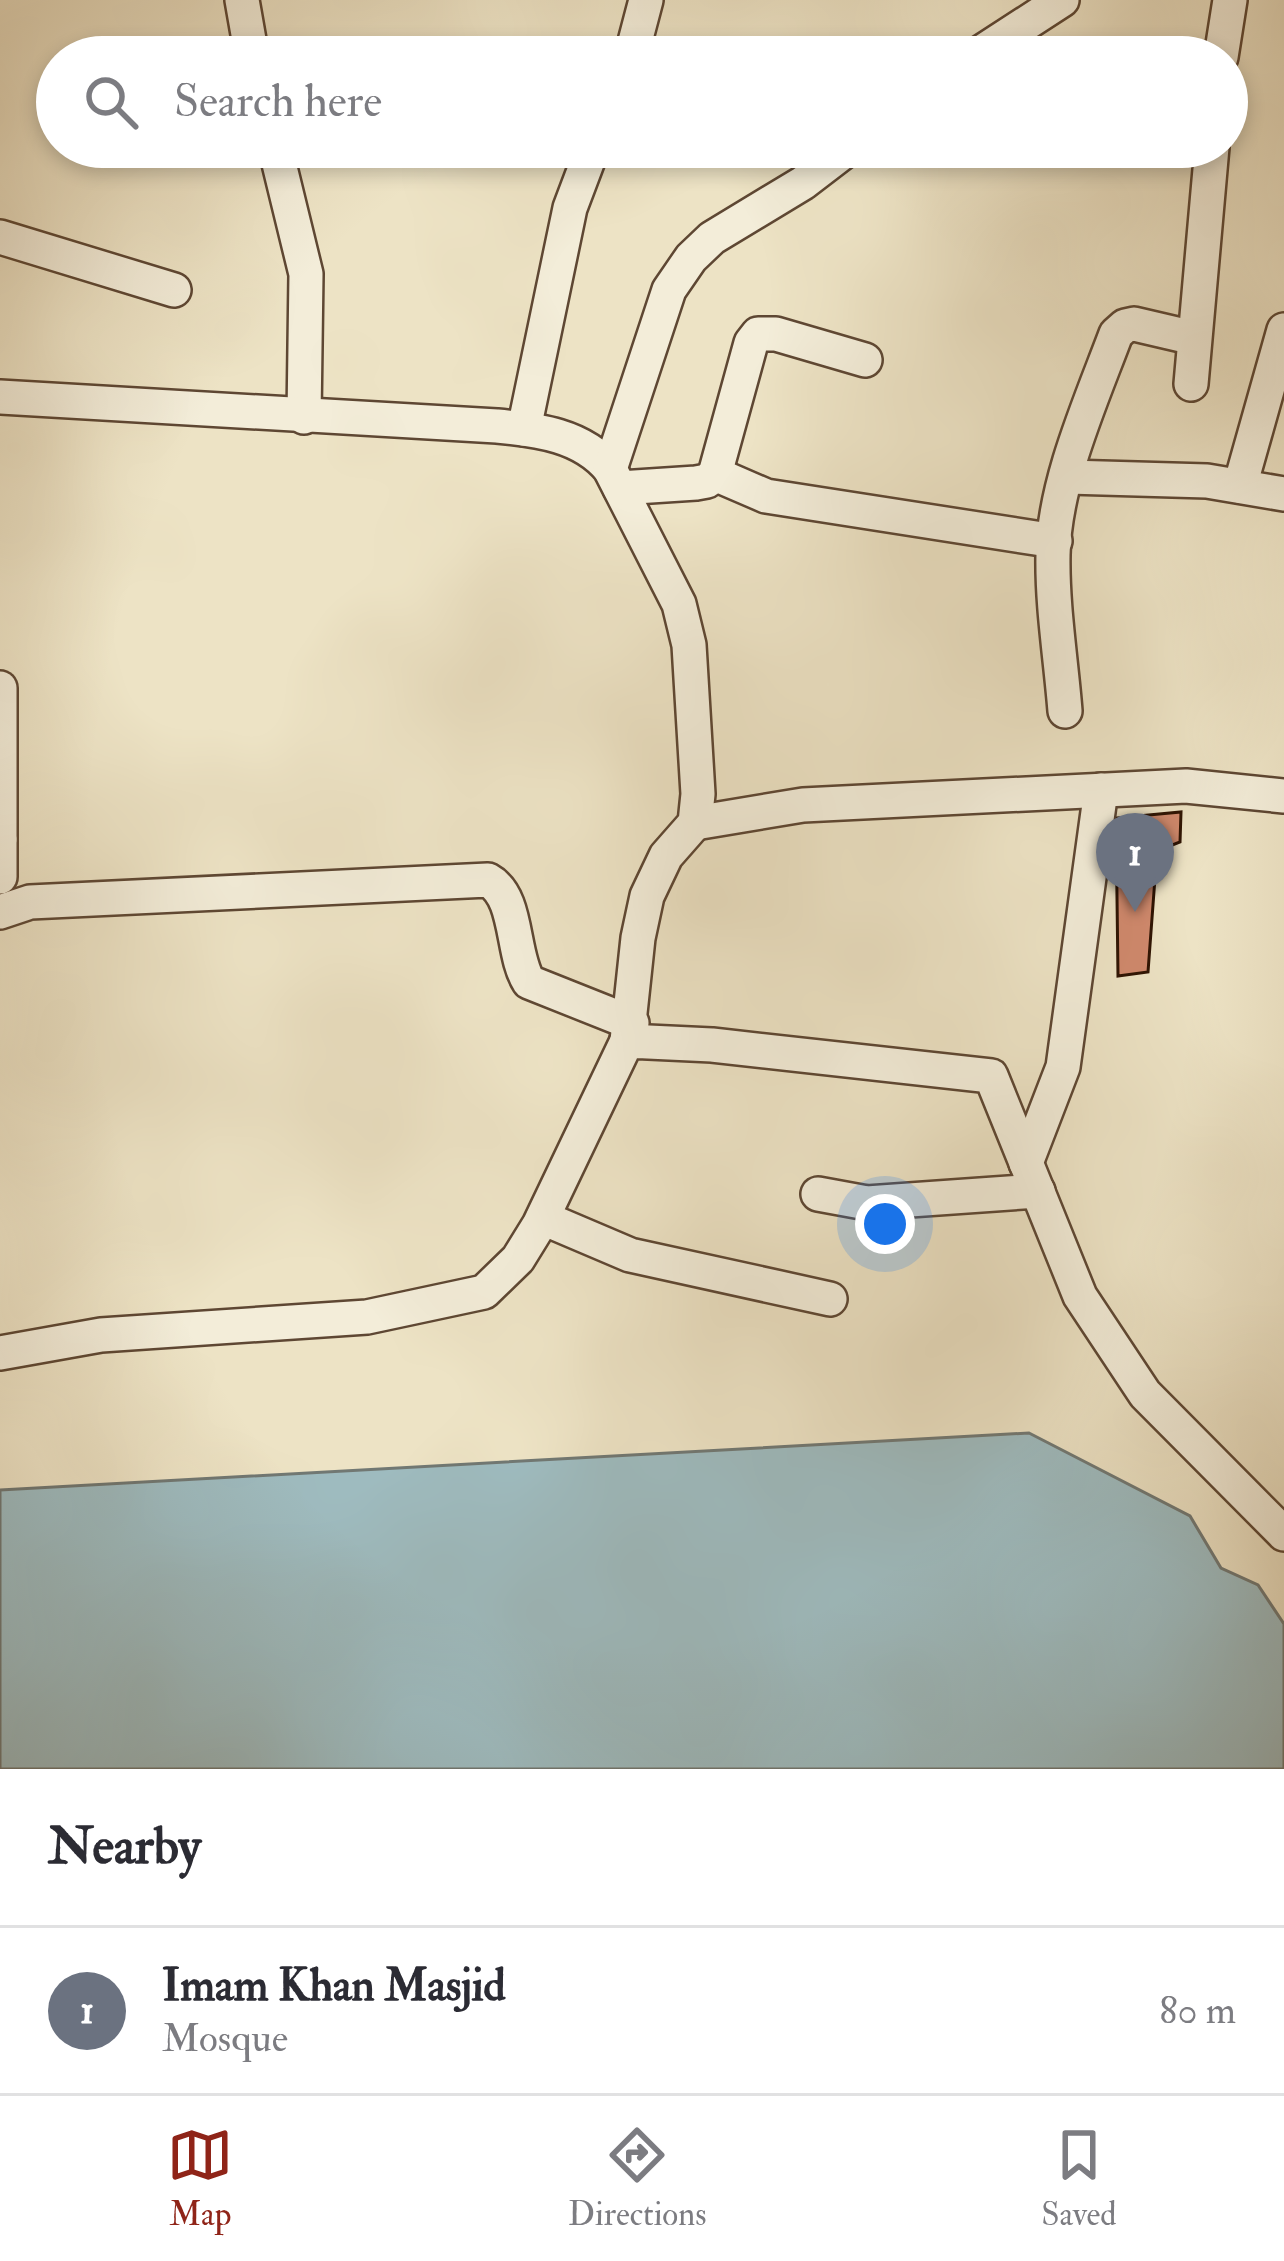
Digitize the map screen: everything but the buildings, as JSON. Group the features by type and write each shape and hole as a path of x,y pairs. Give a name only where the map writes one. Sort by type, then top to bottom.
{"street":[{"path":"242,0 248,36"},
{"path":"637,36 646,0"},
{"path":"1006,36 1062,0"},
{"path":"1225,36 1231,0"},
{"path":"279,168 306,274 304,417"},
{"path":"524,429 570,208 585,168"},
{"path":"615,478 669,290 712,238 823,168"},
{"path":"1190,384 1210,168"},
{"path":"0,237 174,290"},
{"path":"1066,711 1055,541 1082,425 1116,334 1125,326 1194,338"},
{"path":"1240,486 1284,330"},
{"path":"615,478 696,483 715,474 758,334 776,334 865,360"},
{"path":"0,397 524,429 574,440 598,454 615,478 679,604 689,645 698,794 695,823 666,856 647,896 629,1032 543,1218 518,1259 484,1292 367,1317 101,1335 0,1353"},
{"path":"715,474 766,496 1055,541"},
{"path":"1068,477 1208,481 1284,494"},
{"path":"0,688 0,877"},
{"path":"695,823 803,805 1186,786 1284,796"},
{"path":"1032,1177 1063,1067 1101,790"},
{"path":"0,912 29,902 488,880 498,885 505,898 520,968 529,982 629,1032 992,1076 1080,1296 1145,1394 1284,1534"},
{"path":"818,1194 867,1203 1032,1177"},
{"path":"543,1218 630,1255 830,1299"}],"water":[{"path":"1029,1433 1190,1516 1221,1568 1258,1585 1284,1624 1284,1769 0,1769 0,1490"}],"place":[{"name":"Imam Khan Masjid","path":"1135,912"}]}
